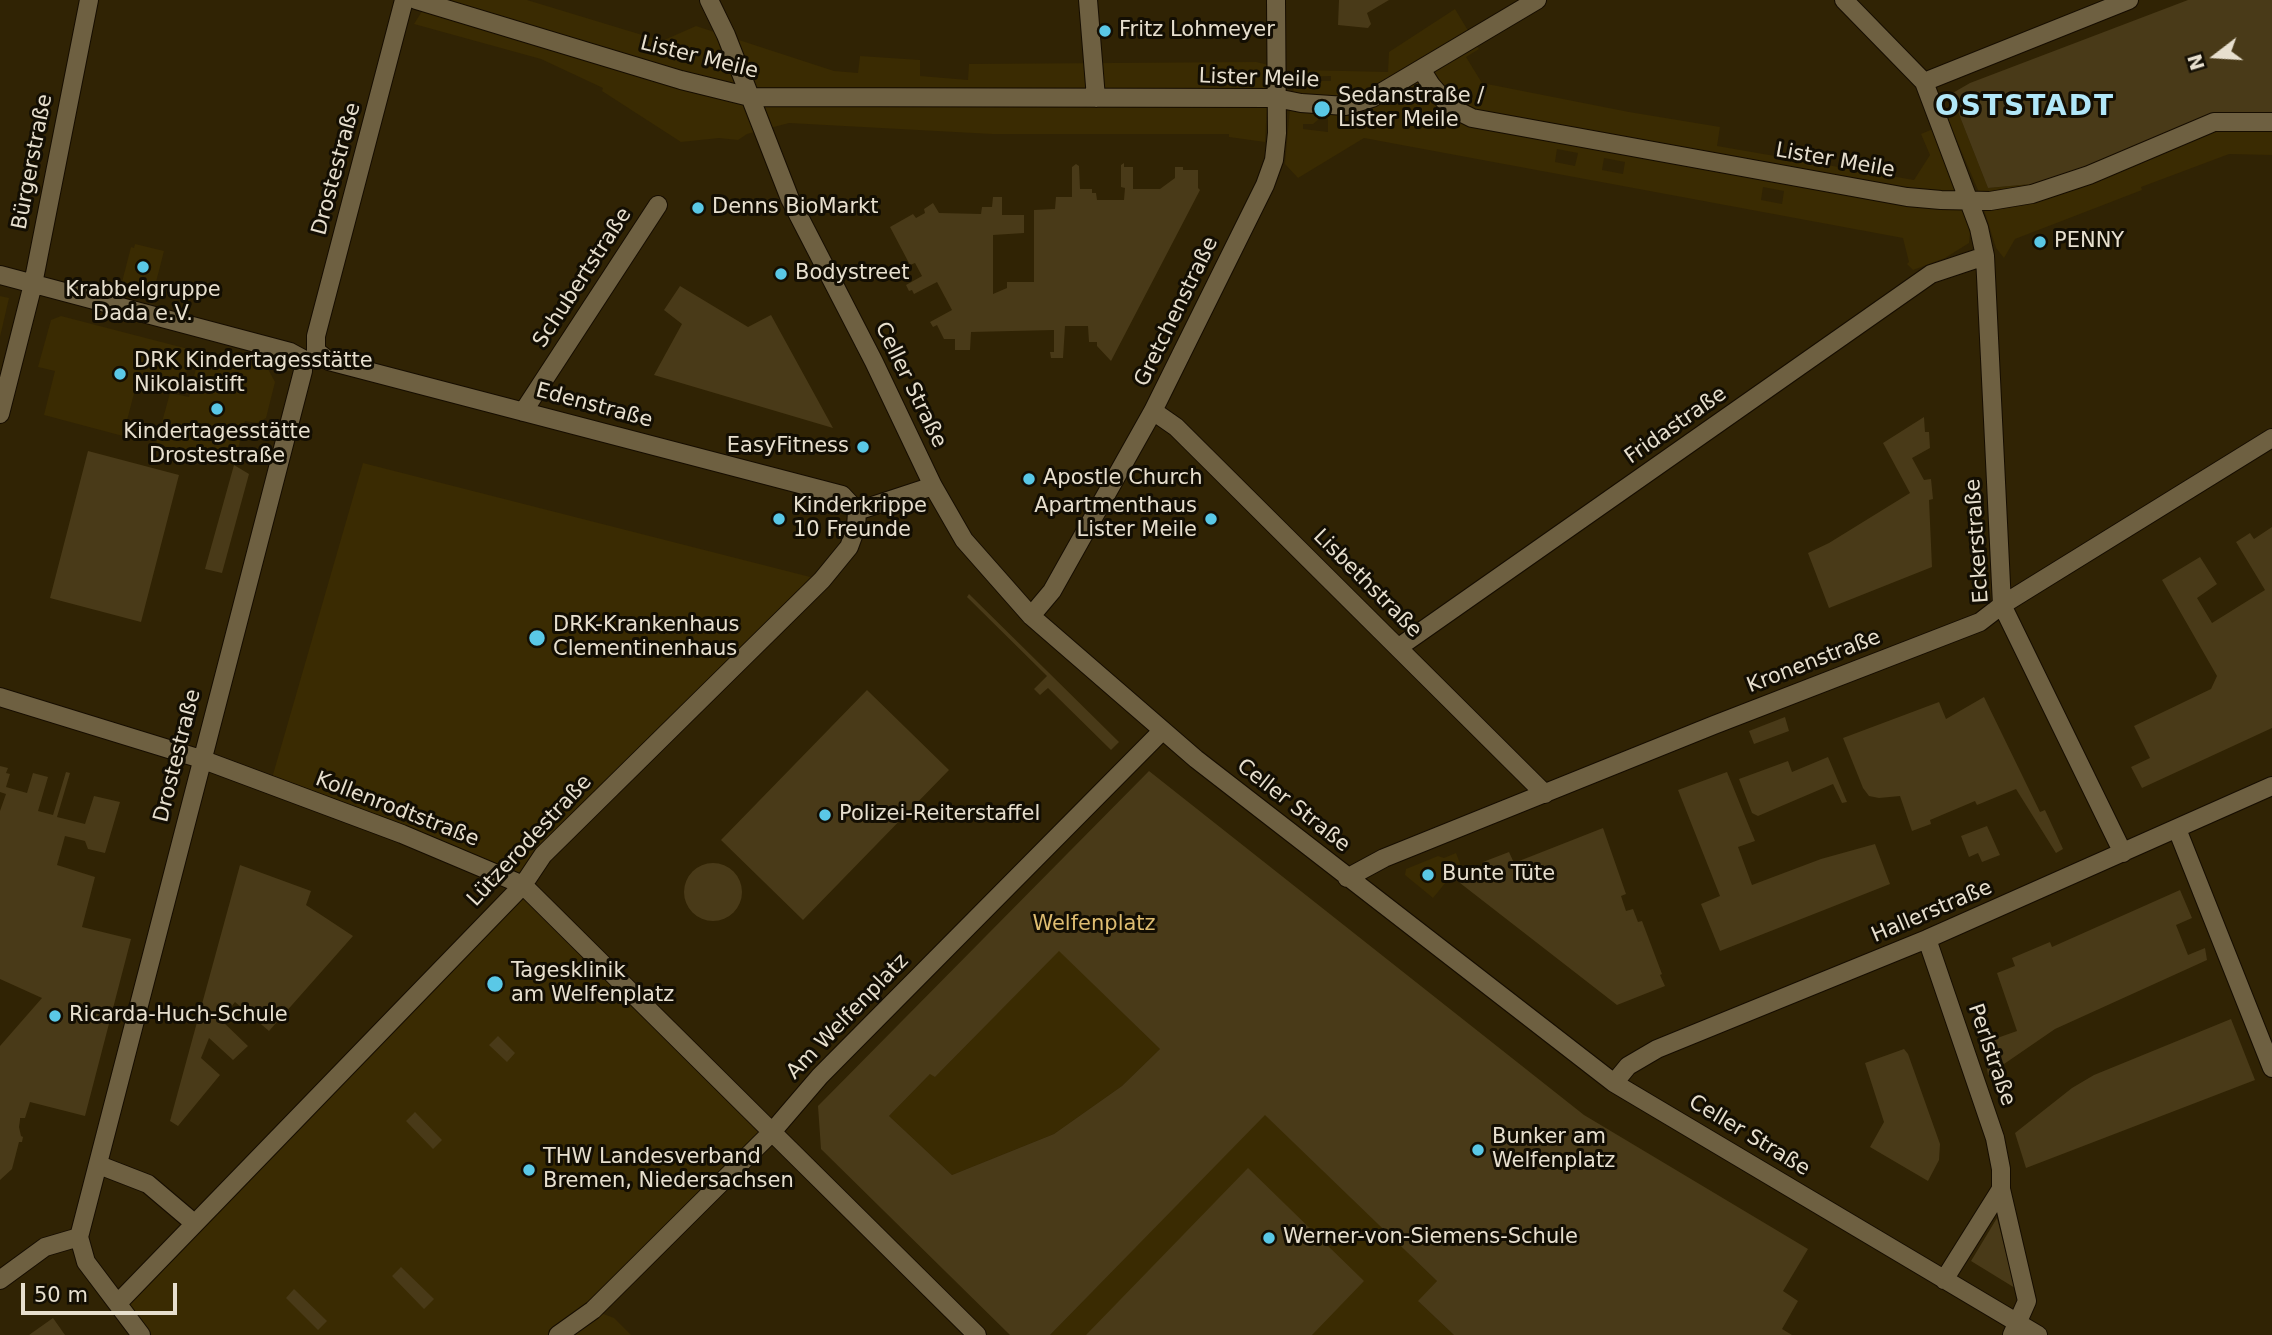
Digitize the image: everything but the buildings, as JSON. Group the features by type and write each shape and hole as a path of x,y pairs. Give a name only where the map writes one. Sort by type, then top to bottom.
{"street":[{"name":"Drostestraße","path":"79,1237 201,759 404,0"},
{"name":"Lister Meile","path":"416,0 681,80 750,97 1285,100 1346,106 1372,98 1421,69 1450,107 1472,118 1907,197 1969,202 2032,194 2088,175 2214,122 2272,122"},
{"name":"Celler Straße","path":"709,0 790,200 874,362 933,486 964,540 1031,616 1162,731 1347,878 1614,1083 1944,1280 2015,1329 2038,1335"},
{"path":"1088,0 1096,98"},
{"name":"Gretchenstraße","path":"1031,616 1052,591 1153,411 1265,186 1274,160 1285,100 1276,0"},
{"path":"1421,69 1536,0"},
{"path":"1844,0 1924,82 2129,0"},
{"name":"Bürgerstraße","path":"0,414 33,284 87,8"},
{"name":"Eckerstraße","path":"1924,82 1979,228 1985,256 2002,605 2123,853"},
{"name":"Schubertstraße","path":"523,412 658,205"},
{"name":"Fridastraße","path":"1399,647 1931,274 1985,256"},
{"name":"Edenstraße","path":"0,275 842,495 857,511"},
{"name":"Lisbethstraße","path":"1153,411 1176,427 1545,794"},
{"name":"Kronenstraße","path":"1347,878 1371,864 1714,725 1980,622 2002,605 2272,438"},
{"path":"857,511 933,486"},
{"name":"Lützerodestraße","path":"117,1303 523,885 543,855 822,580 849,547 856,528 857,511"},
{"name":"Kollenrodtstraße","path":"0,697 201,759 402,834 523,885 772,1132"},
{"name":"Am Welfenplatz","path":"558,1335 593,1310 772,1132 820,1076 1162,731"},
{"name":"Hallerstraße","path":"1614,1083 1628,1066 1657,1049 1927,939 2272,786"},
{"path":"2177,829 2265,1023 2272,1068"},
{"name":"Perlstraße","path":"1927,939 1995,1138 2001,1169 2001,1189 2027,1301 2015,1329"},
{"path":"772,1132 976,1335"},
{"path":"99,1165 148,1184 194,1223"},
{"path":"1944,1280 2001,1189"},
{"path":"0,1280 45,1247 79,1237 86,1262 141,1335"}],"shaded area":[{"path":"429,0 527,0 662,41 696,26 834,71 858,73 860,56 920,60 920,76 968,80 969,64 1256,62 1269,65 1265,142 1229,137 1229,134 992,134 789,123 747,134 738,140 719,138 681,142 602,91 603,88 541,59 414,24"},
{"path":"1455,9 1479,49 1466,57 1482,83 1720,127 1717,146 1914,180 1930,155 1921,134 1933,129 1967,219 1969,243 1945,258 1913,270 1907,264 1909,262 1903,238 1364,138 1298,178 1285,164 1291,97 1301,70 1388,72 1389,52","holes":["1331,76 1331,81 1319,81 1318,87 1306,87 1306,83 1312,82 1304,82 1303,77","1325,114 1328,119 1328,132 1303,129 1303,124 1313,124","1557,149 1578,153 1575,166 1555,162","1604,158 1625,162 1623,174 1602,170","1763,187 1784,191 1782,204 1761,200"]},
{"path":"1951,94 1988,188 2032,184 2081,168 2216,113 2272,113 2272,155 2229,154 2141,187 2142,190 2015,239 2004,258 1996,248 1978,190 1946,115"},
{"name":"Krabbelgruppe Dada e.V.","path":"135,244 164,251 154,290 122,282 131,247 134,248"},
{"path":"0,296 9,298 0,337"},
{"name":"DRK Kindertagesstätte Nikolaistift","path":"61,316 192,350 182,389 138,378 123,436 44,415 55,371 38,367 51,320"},
{"name":"Kindertagesstätte Drostestraße","path":"200,352 268,369 275,382 266,418 257,423 245,421 234,465 156,444 170,393 189,397"},
{"path":"363,463 822,580 523,885 772,1132 593,1310 614,1318 631,1335 141,1335 118,1303 523,886 270,785"},
{"name":"Bunte Tüte","path":"1456,853 1463,871 1451,876 1433,898 1405,875 1406,869 1438,856 1444,858"},
{"path":"1059,950 1160,1049 1122,1086 1054,1134 952,1175 889,1116 931,1073 935,1077"},
{"name":"Werner-von-Siemens-Schule","path":"1265,1114 1437,1281 1419,1302 1454,1335 1050,1335"}],"green space":[{"path":"1339,0 1389,0 1367,13 1371,24 1368,28 1338,25"},
{"path":"2188,0 2272,0 2272,113 2216,113 2081,168 2032,184 1988,188 1951,94 1970,83"},
{"path":"1124,163 1124,167 1133,167 1133,189 1160,189 1175,178 1175,167 1183,167 1183,170 1198,170 1200,190 1111,361 1097,346 1097,342 1089,342 1088,326 1065,326 1063,358 1051,358 1050,352 1054,352 1054,330 971,332 970,350 955,350 955,339 944,339 937,325 933,327 930,322 952,310 937,282 914,294 912,290 909,291 906,285 922,276 915,263 910,265 890,227 913,214 916,218 925,213 924,209 933,203 939,213 981,214 982,207 992,207 993,197 1002,197 1002,215 1024,215 1024,233 993,235 993,294 1007,288 1007,282 1034,282 1034,210 1055,209 1056,197 1072,197 1072,167 1076,164 1079,166 1080,189 1092,189 1097,200 1124,200 1121,165"},
{"path":"680,286 748,327 771,315 833,428 654,375 682,324 664,310"},
{"path":"1924,417 1930,448 1912,458 1924,480 1931,479 1933,499 1929,500 1932,567 1829,608 1808,553 1910,493 1883,443"},
{"path":"88,451 179,475 141,622 50,598"},
{"path":"234,465 249,474 222,573 205,569"},
{"path":"2272,527 2272,728 2142,788 2131,767 2150,758 2134,726 2211,689 2217,676 2162,580 2200,557 2217,584 2197,598 2212,623 2265,590 2236,542 2250,533 2254,539"},
{"path":"969,594 1119,742 1111,750 1048,688 1040,695 1034,689 1047,676 967,597"},
{"name":"Polizei-Reiterstaffel","path":"867,690 949,770 803,920 721,840"},
{"path":"1984,697 2040,812 2045,810 2063,849 2056,853 2016,789 1977,805 1975,801 1930,820 1931,824 1912,831 1900,796 1869,796 1863,788 1843,738 1939,702 1946,719"},
{"path":"1785,717 1789,731 1754,744 1749,731"},
{"path":"1828,757 1847,802 1842,803 1833,784 1758,816 1752,813 1739,779 1788,761 1792,772"},
{"name":"Ricarda-Huch-Schule","path":"0,766 8,768 6,773 10,774 6,787 27,793 33,773 48,777 38,811 53,815 66,772 70,773 57,817 85,824 94,796 120,802 105,853 88,849 85,841 65,836 57,865 95,877 82,927 131,939 85,1116 30,1102 25,1118 20,1118 19,1127 23,1137 22,1142 19,1142 12,1169 0,1180 0,1046 42,998 0,979 0,811 6,794 0,792"},
{"name":"Welfenplatz","path":"1149,771 1584,1115 1808,1249 1783,1291 1798,1301 1782,1329 1792,1335 1454,1335 1418,1301 1437,1281 1265,1115 1050,1335 1010,1335 821,1149 818,1106","holes":["1059,951 1160,1049 1122,1086 1054,1134 952,1175 889,1116 930,1074 935,1077"]},
{"path":"1727,772 1755,841 1738,847 1752,885 1821,859 1875,844 1890,884 1720,951 1701,904 1720,896 1678,790"},
{"path":"1987,826 2000,855 1982,862 1978,853 1969,857 1961,836"},
{"path":"1603,828 1626,894 1621,896 1626,911 1633,909 1638,922 1642,921 1665,986 1617,1005 1451,876 1463,871 1465,875 1484,867 1483,862 1509,852 1514,863"},
{"path":"707,863 719,863 734,871 742,886 742,898 734,913 719,921 707,921 692,913 684,898 684,886 692,871"},
{"path":"240,865 311,891 306,905 353,936 269,1031 235,1002 221,1020 248,1046 233,1060 209,1038 201,1058 220,1075 178,1126 170,1121"},
{"path":"2180,890 2192,918 2176,925 2188,955 2205,948 2207,960 2055,1029 1988,1075 1983,1043 2017,1031 1997,973 2015,966 2012,958 2050,942 2052,947"},
{"path":"2231,1019 2255,1080 2026,1168 2015,1133 2072,1088 2094,1075"},
{"path":"498,1036 515,1053 507,1062 489,1045"},
{"path":"1904,1049 1940,1144 1939,1160 1928,1181 1870,1147 1884,1122 1865,1063"},
{"path":"415,1112 442,1140 433,1149 406,1121"},
{"path":"1248,1168 1364,1281 1312,1335 1086,1335"},
{"path":"1997,1218 2015,1288 1971,1261"},
{"path":"401,1267 434,1299 424,1309 392,1276"},
{"path":"294,1289 327,1321 318,1330 286,1298"},
{"path":"53,1318 65,1335 29,1335"}],"place":[{"name":"Fritz Lohmeyer","path":"1105,31"},
{"name":"Sedanstraße / Lister Meile","path":"1322,109"},
{"name":"Denns BioMarkt","path":"698,208"},
{"name":"PENNY","path":"2040,242"},
{"name":"Krabbelgruppe Dada e.V.","path":"143,267"},
{"name":"Bodystreet","path":"781,274"},
{"name":"DRK Kindertagesstätte Nikolaistift","path":"120,374"},
{"name":"Kindertagesstätte Drostestraße","path":"217,409"},
{"name":"EasyFitness","path":"863,447"},
{"name":"Apostle Church","path":"1029,479"},
{"name":"Kinderkrippe 10 Freunde","path":"779,519"},
{"name":"Apartmenthaus Lister Meile","path":"1211,519"},
{"name":"DRK-Krankenhaus Clementinenhaus","path":"537,638"},
{"name":"Polizei-Reiterstaffel","path":"825,815"},
{"name":"Bunte Tüte","path":"1428,875"},
{"name":"Tagesklinik am Welfenplatz","path":"495,984"},
{"name":"Ricarda-Huch-Schule","path":"55,1016"},
{"name":"Bunker am Welfenplatz","path":"1478,1150"},
{"name":"THW Landesverband Bremen, Niedersachsen","path":"529,1170"},
{"name":"Werner-von-Siemens-Schule","path":"1269,1238"}],"district":[{"name":"OSTSTADT","path":"2025,108"}]}
